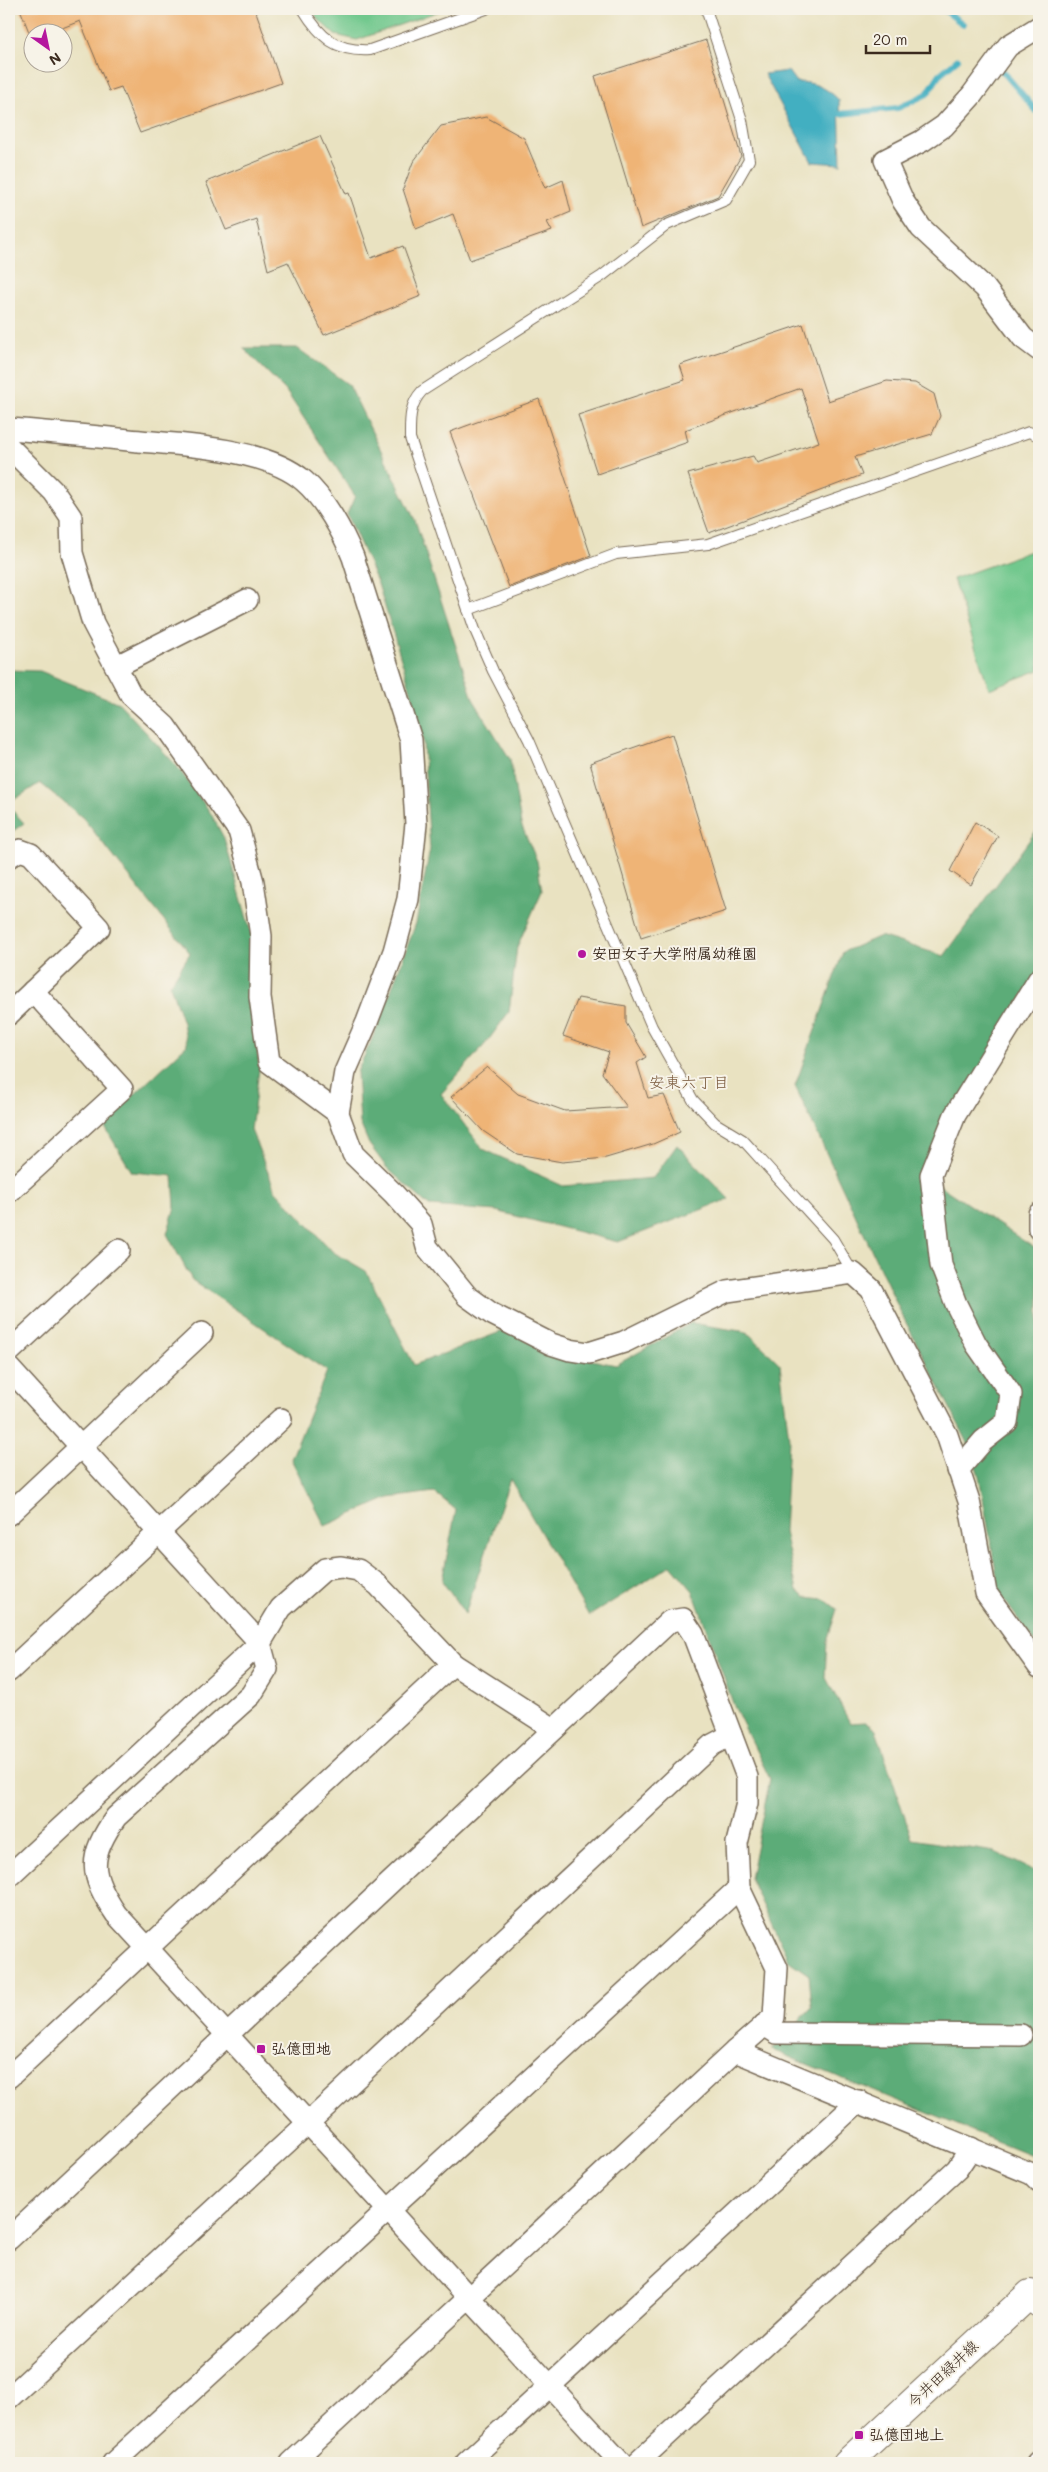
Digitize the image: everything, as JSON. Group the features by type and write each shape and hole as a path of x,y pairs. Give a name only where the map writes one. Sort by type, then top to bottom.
{"main road":[{"name":"今井田緑井線","path":"847,2463 1036,2294"}],"street":[{"path":"1039,26 1008,46 972,95 944,126 922,141 885,160 903,201 921,228 985,288 1023,338 1039,350"},
{"path":"9,429 189,446 240,453 271,463 304,481 344,536 353,557 411,740 416,824 408,898 394,951 367,1022 345,1072 338,1113 353,1154 394,1194 421,1224 426,1247 467,1296 492,1314 551,1344 570,1350 589,1352 624,1342 727,1292 853,1273 871,1289 947,1435 969,1501 986,1593 1039,1667"},
{"path":"9,447 54,492 71,517 72,552 93,623 131,695 166,726 239,831 253,882 261,936 260,996 269,1062 338,1113"},
{"path":"117,666 247,600"},
{"path":"9,857 20,850 31,854 99,928 9,1014"},
{"path":"958,1470 983,1441 1007,1422 1010,1394 976,1344 956,1304 944,1273 938,1241 931,1175 955,1115 1039,979"},
{"path":"9,1192 122,1089 33,991"},
{"path":"1039,1214 1039,1229"},
{"path":"9,1352 119,1250"},
{"path":"9,1514 202,1333"},
{"path":"9,1368 260,1643 267,1668 251,1695 116,1817 100,1840 95,1864 99,1889 116,1914 307,2124 621,2463"},
{"path":"9,1671 280,1419"},
{"path":"9,1876 260,1643 281,1608 325,1569 341,1567 358,1570 378,1585 453,1664 554,1730"},
{"path":"9,2239 670,1621 683,1619 693,1634 747,1777 747,1803 737,1843 739,1888 777,1968 774,2017 468,2297 291,2463"},
{"path":"9,2077 453,1664"},
{"path":"9,2398 307,2124 712,1745 731,1735"},
{"path":"113,2463 739,1888"},
{"path":"764,2026 777,2033 1021,2035"},
{"path":"735,2051 859,2100 1032,2174 1039,2181"},
{"path":"466,2463 549,2384 859,2100"},
{"path":"637,2463 957,2170 971,2148"}],"lane":[{"path":"303,9 315,29 333,44 354,51 370,50 486,9"},
{"path":"706,9 742,120 749,160 726,200 667,225 602,276 422,391 414,400 410,415 410,438 468,610 493,671 529,740 652,1026 693,1100 715,1123 743,1140 833,1239 853,1273"},
{"path":"468,610 616,554 708,544 1029,432 1039,436"}],"green space":[{"path":"313,9 445,9 357,40 335,35 317,18"},
{"path":"243,348 297,348 349,385 415,520 473,699 510,759 521,824 537,861 542,891 517,947 509,1012 487,1042 441,1094 483,1149 563,1186 653,1178 677,1145 729,1199 618,1242 496,1211 429,1206 387,1168 369,1144 360,1123 357,1072 377,1028 416,923 430,849 423,742 411,691 378,584 347,514 355,496 286,391"},
{"path":"1039,548 1039,670 989,689 953,579"},
{"path":"9,670 40,671 119,703 176,765 210,812 224,838 252,936 254,1008 259,1070 251,1130 275,1190 333,1252 366,1271 414,1365 503,1331 557,1353 616,1365 691,1323 747,1332 780,1364 789,1439 784,1532 797,1590 805,1597 824,1599 837,1609 827,1641 825,1676 850,1723 865,1722 876,1730 912,1839 995,1852 1039,1873 1039,2158 772,2050 812,2007 809,1975 789,1961 750,1878 770,1779 734,1706 693,1591 671,1565 589,1616 510,1479 465,1614 442,1581 456,1510 434,1492 389,1498 325,1526 291,1459 327,1371 192,1280 167,1234 175,1207 173,1176 132,1172 103,1124 187,1045 183,1023 170,985 190,953 83,818 40,783 9,803"},
{"path":"9,807 24,823 9,834"},
{"path":"1039,827 1039,970 919,1172 1039,1251 1039,1648 1000,1594 979,1476 967,1441 901,1313 795,1086 843,952 880,936 944,956"}],"water":[{"path":"788,71 796,82 819,86 839,100 841,164 812,162 764,74"}],"building":[{"path":"20,9 255,9 281,83 140,133 121,87 109,91 80,21 72,24 72,22 25,22"},
{"path":"706,40 741,156 718,196 641,228 595,76"},
{"path":"486,117 524,138 545,188 563,180 571,212 547,222 552,231 470,260 453,214 416,229 403,189 413,162 441,126"},
{"path":"320,136 346,194 349,193 371,258 403,246 421,296 324,335 288,262 268,270 256,219 226,230 206,182"},
{"path":"803,324 828,401 887,381 915,383 934,394 940,416 932,434 855,457 862,475 709,533 688,474 753,456 757,463 819,442 801,388 685,430 688,442 597,474 578,415 685,380 680,365"},
{"path":"539,399 591,556 509,587 450,432"},
{"path":"672,734 726,911 641,938 590,763"},
{"path":"975,822 998,836 971,885 950,871"},
{"path":"578,998 626,1006 626,1023 646,1057 637,1063 648,1098 664,1095 680,1132 653,1144 606,1158 562,1162 517,1154 483,1131 451,1097 487,1067 518,1094 565,1111 627,1107 602,1073 609,1052 563,1036"}],"waterway":[{"path":"943,9 963,24"},
{"path":"839,114 898,108 927,94 940,74 958,59"},
{"path":"999,67 1039,114"}],"place":[{"name":"安田女子大学附属幼稚園","path":"582,954"},
{"name":"弘億団地","path":"261,2049"},
{"name":"弘億団地上","path":"859,2435"}],"district":[{"name":"安東六丁目","path":"689,1082"}]}
